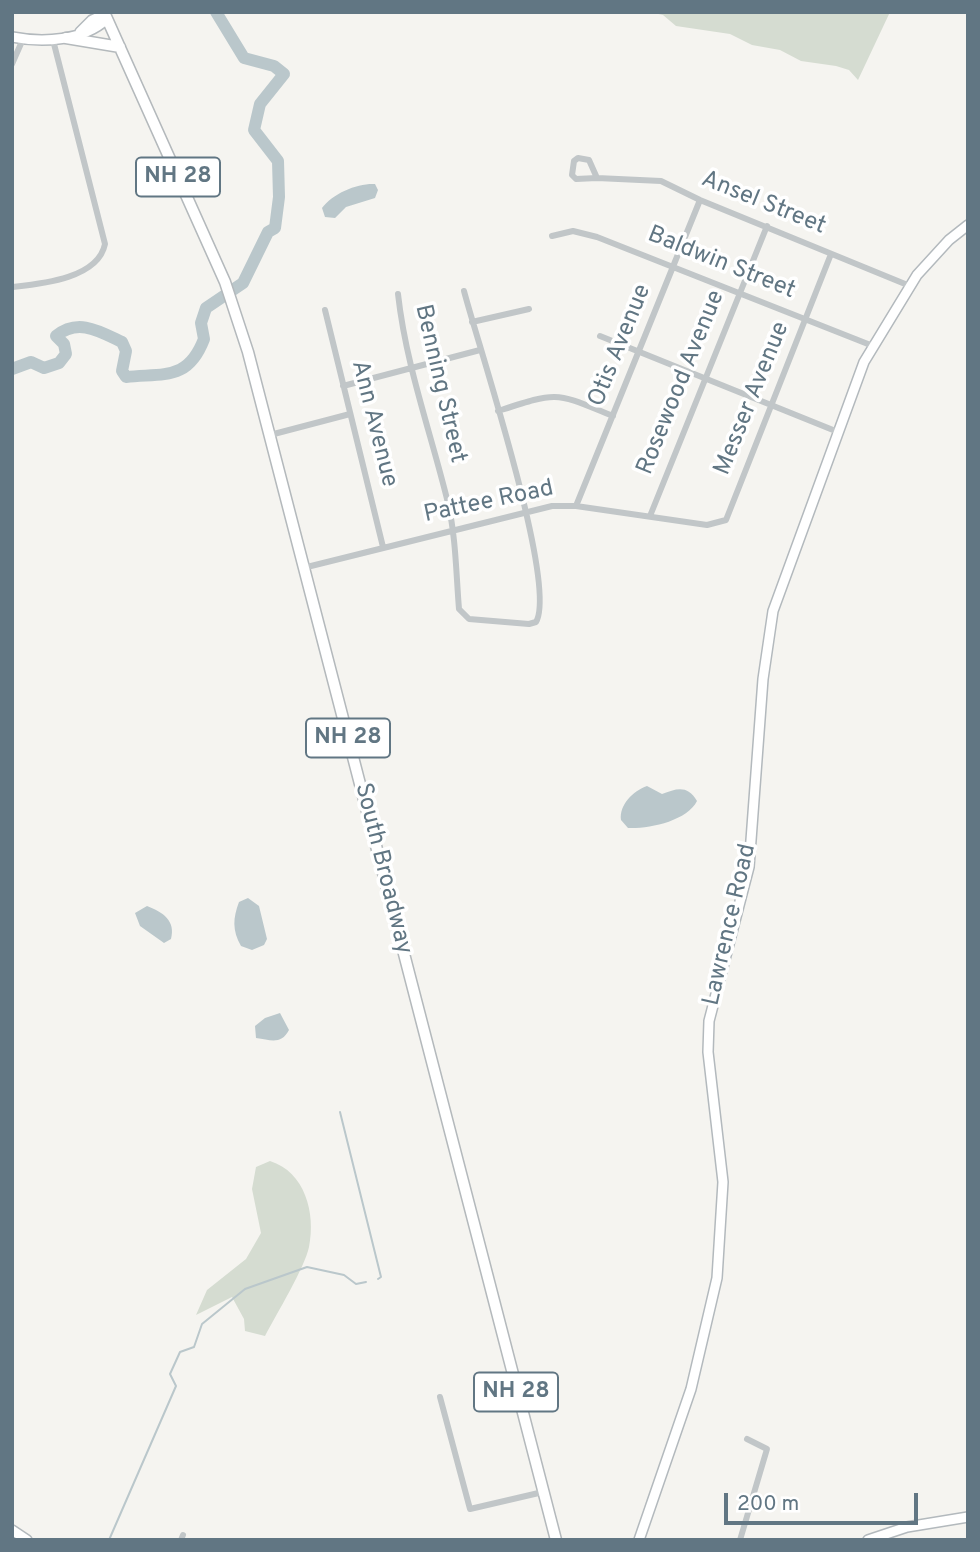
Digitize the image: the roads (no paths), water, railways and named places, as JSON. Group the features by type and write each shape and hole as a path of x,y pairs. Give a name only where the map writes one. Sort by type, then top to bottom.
{"main road":[{"name":"South Broadway","path":"106,15 231,297 270,435 556,1540"},
{"path":"66,38 120,47"}],"street":[{"path":"12,37 54,40 66,38 93,29 106,15"},
{"path":"12,64 23,39"},
{"path":"12,287 72,275 99,258 103,252 104,237 54,40"},
{"name":"Ansel Street","path":"597,178 589,160 578,158 574,161 572,175 576,179 658,180 700,200 910,286"},
{"name":"Otis Avenue","path":"576,506 700,200"},
{"name":"Lawrence Road","path":"639,1540 691,1389 717,1278 723,1182 710,1072 709,1021 748,867 769,633 780,588 858,376 873,346 910,286 937,251 968,225"},
{"name":"Rosewood Avenue","path":"650,516 767,226"},
{"name":"Baldwin Street","path":"552,236 573,231 585,233 873,346"},
{"name":"Messer Avenue","path":"726,520 831,254"},
{"path":"464,291 527,512"},
{"name":"Benning Street","path":"398,294 402,330 452,529 458,564 458,609 462,615 522,624 536,622 541,607 527,512"},
{"path":"472,322 529,309"},
{"name":"Ann Avenue","path":"325,310 383,547"},
{"path":"600,336 838,432"},
{"path":"343,386 480,350"},
{"path":"498,411 544,396 559,395 613,416"},
{"path":"270,435 350,414"},
{"name":"Pattee Road","path":"303,568 552,506 576,506 707,525 726,520"},
{"path":"440,1396 470,1509 542,1492"},
{"path":"740,1540 767,1449 747,1439"},
{"path":"868,1540 907,1527 968,1517"},
{"path":"12,1530 27,1540"}],"waterway":[{"path":"12,369 31,362 44,368 59,363 66,354 64,344 56,336 80,327 122,342 126,351 122,371 126,377 163,374 182,368 198,353 204,339 201,323 206,308 243,283 268,232 275,228 279,197 278,161 254,130 260,104 284,74 274,66 244,58 216,12"},
{"path":"340,1112 381,1277 378,1279"},
{"path":"109,1540 176,1386 170,1374 180,1352 194,1347 202,1324 245,1289 307,1267 344,1275 356,1284 366,1282"}]}
